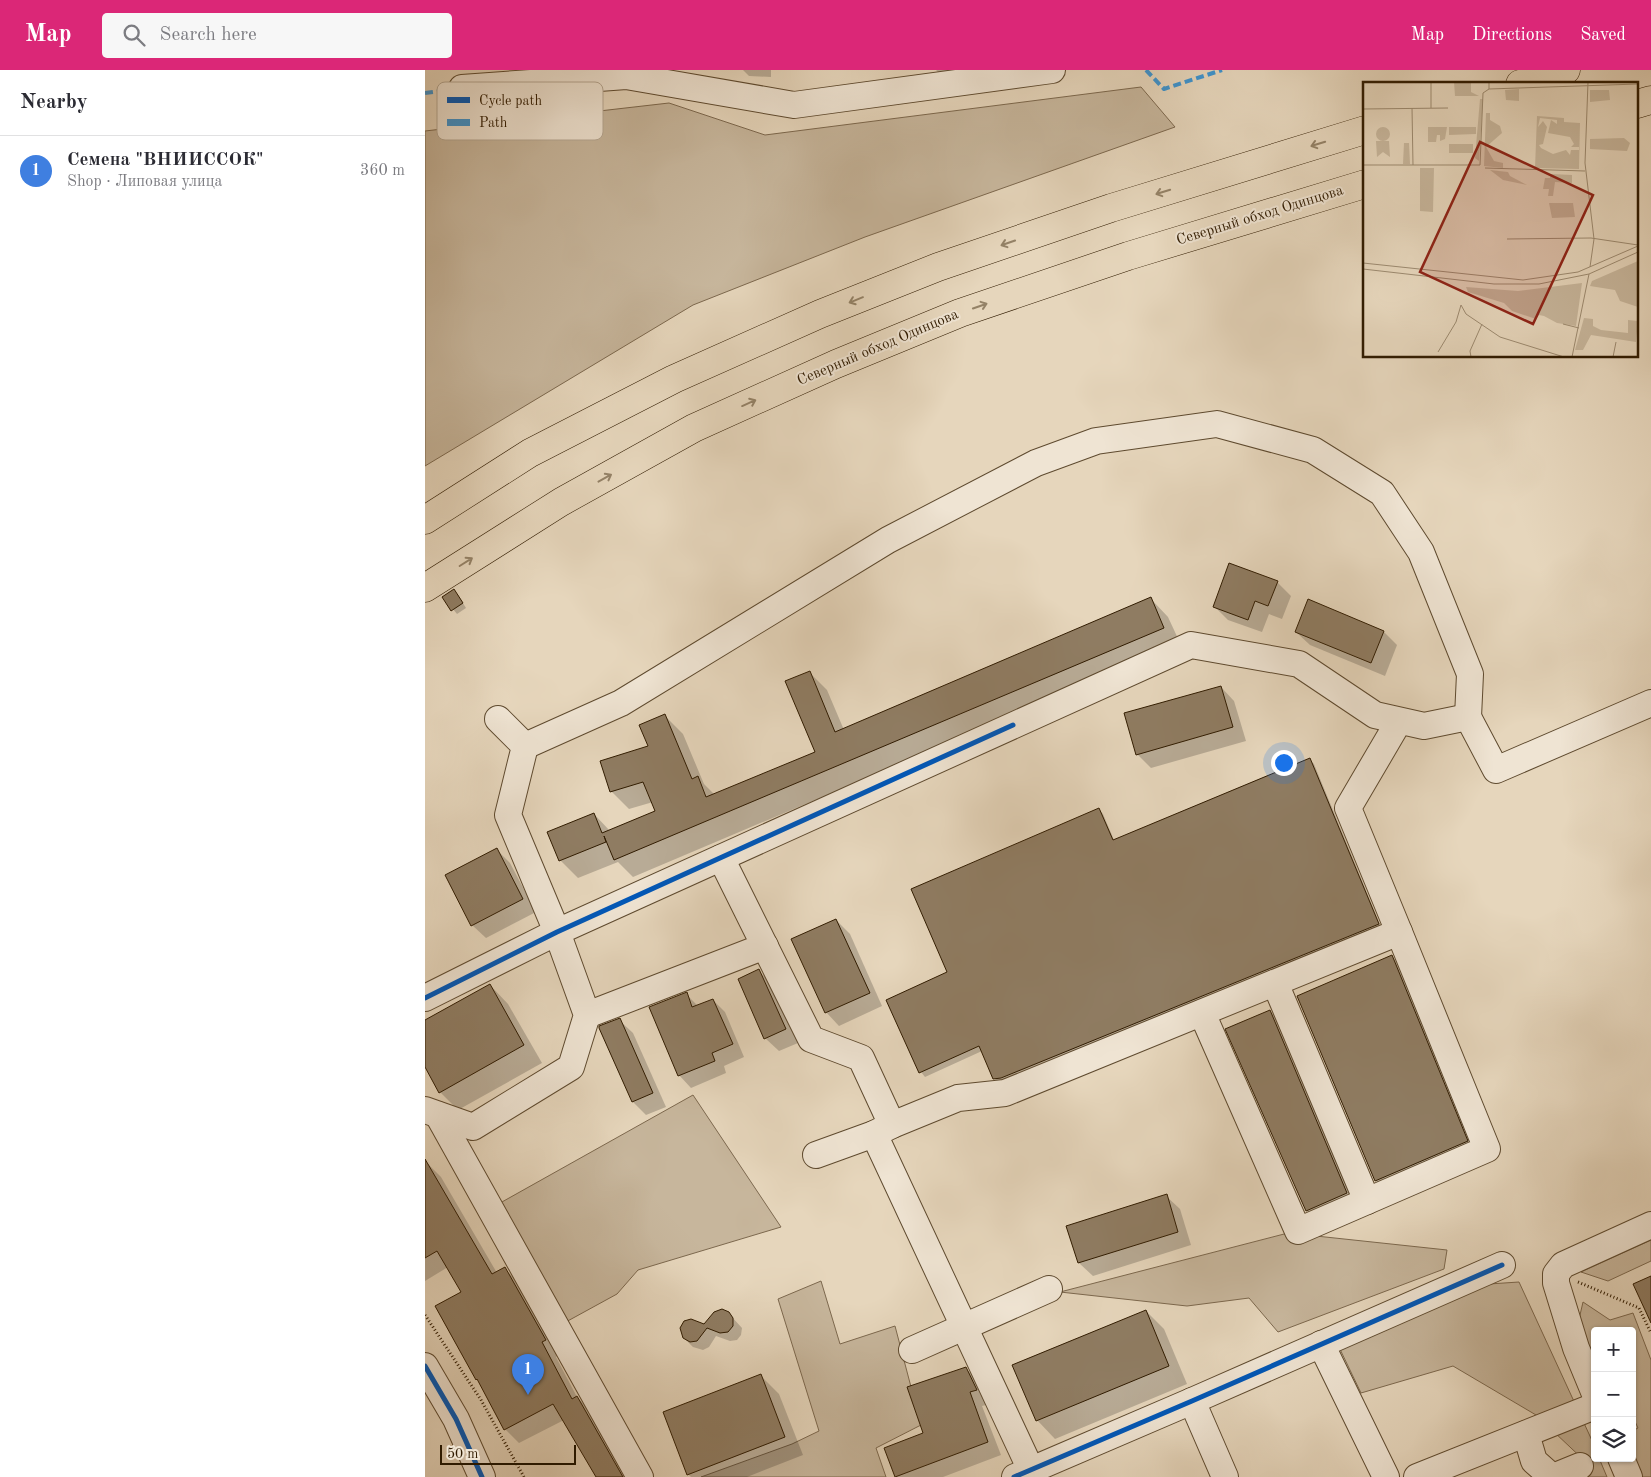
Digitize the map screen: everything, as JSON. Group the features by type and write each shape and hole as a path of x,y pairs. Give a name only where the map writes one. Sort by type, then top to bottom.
{"highway":[{"path":"1527,82 1566,70"},
{"path":"425,520 530,453 674,379 820,314 938,267 1111,208 1363,131"},
{"name":"Северный обход Одинцова","path":"425,588 561,502 694,428 836,364 969,310 1137,253 1363,185"}],"street":[{"path":"544,82 626,76 794,105 1052,70"},
{"path":"525,746 621,703 888,540 1036,463 1096,442 1217,424 1313,450 1382,493 1421,552 1470,674 1468,717 1496,770 1651,703"},
{"path":"425,998 557,932 1191,645 1299,664 1375,715 1424,726 1468,717"},
{"path":"498,718 525,746"},
{"path":"1202,1013 1298,1231 1487,1149 1348,808 1399,720"},
{"path":"432,1112 473,1127 571,1067 587,1015 557,932 509,815 525,746"},
{"path":"721,858 811,1039 861,1058 883,1129 965,1327 1022,1474 1066,1467 1192,1401 1502,1265"},
{"path":"816,1155 958,1098 1005,1093 1399,932"},
{"path":"587,1015 765,946"},
{"path":"1275,983 1367,1201"},
{"path":"432,1112 640,1477"},
{"path":"1591,1384 1573,1339 1556,1283 1556,1274 1563,1265 1651,1225"},
{"path":"912,1350 1049,1289"},
{"path":"1321,1344 1386,1477"},
{"path":"425,1366 457,1419 482,1477"},
{"path":"1192,1401 1225,1477"},
{"path":"1417,1477 1591,1408"},
{"path":"1526,1434 1534,1461 1552,1477 1580,1466"},
{"path":"1623,1462 1629,1477"}],"path":[{"path":"1556,1274 1639,1308 1651,1334"},
{"path":"425,1315 481,1400 524,1477"}],"shaded area":[{"path":"1141,87 1175,127 865,237 693,305 425,466 425,131 437,130 437,140 603,140 603,111 669,103 765,135"},
{"path":"693,1095 781,1227 638,1270 617,1294 564,1323 493,1207"},
{"path":"1288,1233 1447,1250 1444,1269 1278,1332 1249,1298 1187,1306 1060,1292"},
{"path":"1651,1240 1651,1261 1608,1281 1581,1272"},
{"path":"821,1281 840,1344 895,1326 921,1425 876,1448 886,1477 701,1477 792,1444 819,1431 778,1299"},
{"path":"1519,1282 1591,1438 1591,1462 1601,1462 1607,1477 1581,1477 1588,1464 1536,1415 1453,1366 1361,1393 1338,1345 1474,1285"},
{"path":"1583,1302 1610,1320 1633,1313 1651,1360 1651,1477 1637,1477 1633,1462 1636,1462 1636,1429 1638,1428 1636,1424 1636,1327 1591,1327 1591,1363 1577,1328"}],"building":[{"path":"1229,563 1278,581 1268,606 1255,601 1248,620 1213,607"},
{"path":"454,589 463,603 451,611 442,597"},
{"path":"1151,597 1164,628 614,860 604,836 606,842 559,861 547,832 594,813 602,833 655,811 643,782 610,792 600,761 648,746 639,725 665,714 692,779 698,776 706,797 815,752 785,681 810,671 835,732"},
{"path":"1308,599 1384,631 1371,663 1295,632"},
{"path":"1221,686 1233,727 1136,755 1124,713"},
{"path":"1310,758 1379,924 1001,1078 993,1079 979,1046 919,1073 886,1000 947,972 911,889 1099,808 1113,840"},
{"path":"497,848 523,899 471,926 445,875"},
{"path":"836,919 870,993 825,1013 791,939"},
{"path":"1392,955 1468,1141 1375,1181 1297,996"},
{"path":"759,969 786,1029 764,1039 738,979"},
{"path":"490,984 524,1045 439,1093 425,1067 425,1020"},
{"path":"687,992 692,1007 713,999 733,1044 712,1053 715,1061 678,1076 649,1007"},
{"path":"1270,1010 1347,1193 1306,1211 1225,1029"},
{"path":"620,1018 653,1093 632,1102 599,1028 599,1026"},
{"path":"425,1159 492,1274 505,1267 546,1340 542,1342 572,1399 577,1396 623,1477 596,1477 553,1404 504,1430 435,1306 461,1292 437,1251 425,1258"},
{"path":"1167,1194 1178,1232 1078,1263 1066,1226"},
{"path":"1651,1276 1651,1323 1633,1284"},
{"path":"722,1309 729,1312 733,1318 733,1326 728,1332 720,1333 707,1328 697,1341 690,1342 683,1338 680,1328 684,1321 691,1319 704,1324 714,1312"},
{"path":"1146,1310 1169,1366 1036,1421 1012,1365"},
{"path":"966,1367 977,1390 970,1392 988,1442 895,1477 884,1448 923,1433 907,1387"},
{"path":"761,1374 785,1437 687,1475 663,1412"}],"marked path":[{"path":"1146,70 1164,89 1222,70"},
{"path":"425,93 437,91"}],"cycle path":[{"path":"425,998 557,932 1013,725"},
{"path":"1014,1477 1502,1265"},
{"path":"425,1366 456,1419 482,1477"}],"place":[{"name":"Семена \"ВНИИССОК\"","path":"528,1395"}]}
